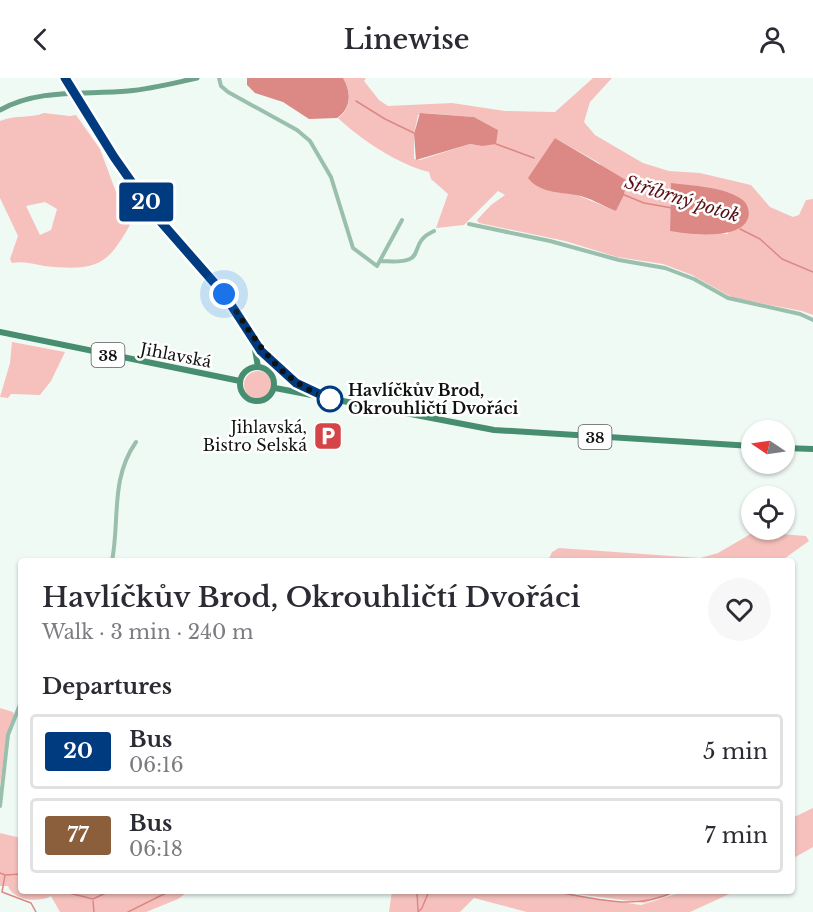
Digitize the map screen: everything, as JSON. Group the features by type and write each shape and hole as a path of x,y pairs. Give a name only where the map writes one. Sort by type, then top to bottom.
{"main road":[{"path":"65,78 154,214 224,294 261,351 282,372 304,388 330,399"},
{"name":"Jihlavská","path":"0,332 240,381"},
{"path":"251,335 258,367"},
{"path":"258,367 270,372 274,388 268,398 254,401 242,393 240,381 247,370 258,367"},
{"name":"38","path":"274,388 440,421 520,433 741,445"},
{"path":"795,448 813,449"}],"street":[{"path":"0,110 21,100 41,96 137,90 196,78"},
{"path":"219,78 220,86 228,92 297,130 310,141 331,177 353,248 377,266 402,220"},
{"path":"470,224 550,241 619,260 665,268 694,279 728,298 800,314 813,320"},
{"path":"381,261 403,263 410,261 421,242 434,231"},
{"path":"112,558 119,482 127,455 136,442"},
{"path":"0,806 8,735 18,710"}],"shaded area":[{"path":"343,78 366,78 364,81 379,100 388,106 452,103 505,111 555,112 593,78 612,78 590,102 584,122 595,135 643,163 669,171 700,173 751,185 770,207 793,217 799,215 806,200 813,199 813,315 733,298 692,275 663,264 617,257 565,241 479,223 477,220 491,205 505,195 498,191 464,225 436,228 448,194 431,179 429,172 405,164 380,150 338,118 348,104 349,94","holes":["423,113 474,117 498,130 482,146 470,144 420,160 414,159 414,134 418,115","555,138 599,163 624,195 616,211 577,195","671,184 707,187 732,195 728,234 670,231"]},
{"path":"44,113 76,115 100,149 116,192 136,214 111,254 92,265 44,266 12,263 10,259 18,236 0,198 0,121","holes":["45,202 57,209 51,230 40,235 26,206"]},
{"path":"12,342 65,352 51,381 40,395 11,394 8,398 0,397 10,363"},
{"path":"258,371 268,375 272,385 268,395 258,399 248,395 244,385 248,375"},
{"path":"795,535 806,536 809,541 785,558 700,558 718,553 741,540 795,540"},
{"path":"559,548 700,558 549,558 552,552"},
{"path":"0,708 13,712 14,715 6,740 0,785"},
{"path":"813,808 813,847 795,857 795,817"},
{"path":"0,833 18,837 18,894 185,894 146,912 60,912 51,896 40,900 21,898 15,895 8,886 0,886"},
{"path":"392,894 566,894 641,905 676,894 729,894 690,912 527,912 474,898 460,912 389,912"},
{"path":"577,894 668,894 645,903"}],"water":[{"path":"247,78 343,78 348,88 348,104 337,118 309,119 283,102 255,93 247,85"},
{"path":"420,113 474,117 498,130 496,144 482,146 470,144 416,160 414,134"},
{"path":"555,138 626,180 624,195 616,211 581,196 538,187 528,178"},
{"path":"671,183 728,192 747,204 748,218 743,225 725,233 701,234 670,231"}],"waterway":[{"name":"Stříbrný potok","path":"356,101 414,133"},
{"name":"Stříbrný potok","path":"496,144 534,158"},
{"name":"Stříbrný potok","path":"622,194 644,203 672,208"},
{"name":"Stříbrný potok","path":"740,229 760,239 782,259 813,272"},
{"path":"0,873 18,874"},
{"path":"5,875 2,892 31,903 36,912"},
{"path":"73,894 93,899 104,894"},
{"path":"128,912 164,894"},
{"path":"417,894 418,911"},
{"path":"418,912 428,894"},
{"path":"566,894 614,902 645,901 668,894"},
{"path":"93,901 94,912"}],"bus line":[{"name":"20","path":"65,78 114,157 154,214 196,259 224,294 261,351 296,383 330,399"}],"place":[{"name":"Havlíčkův Brod, Okrouhličtí Dvořáci","path":"330,399"},
{"name":"Jihlavská, Bistro Selská","path":"328,436"}],"route":[{"path":"224,294 261,351 275,366 304,388 330,399"}]}
